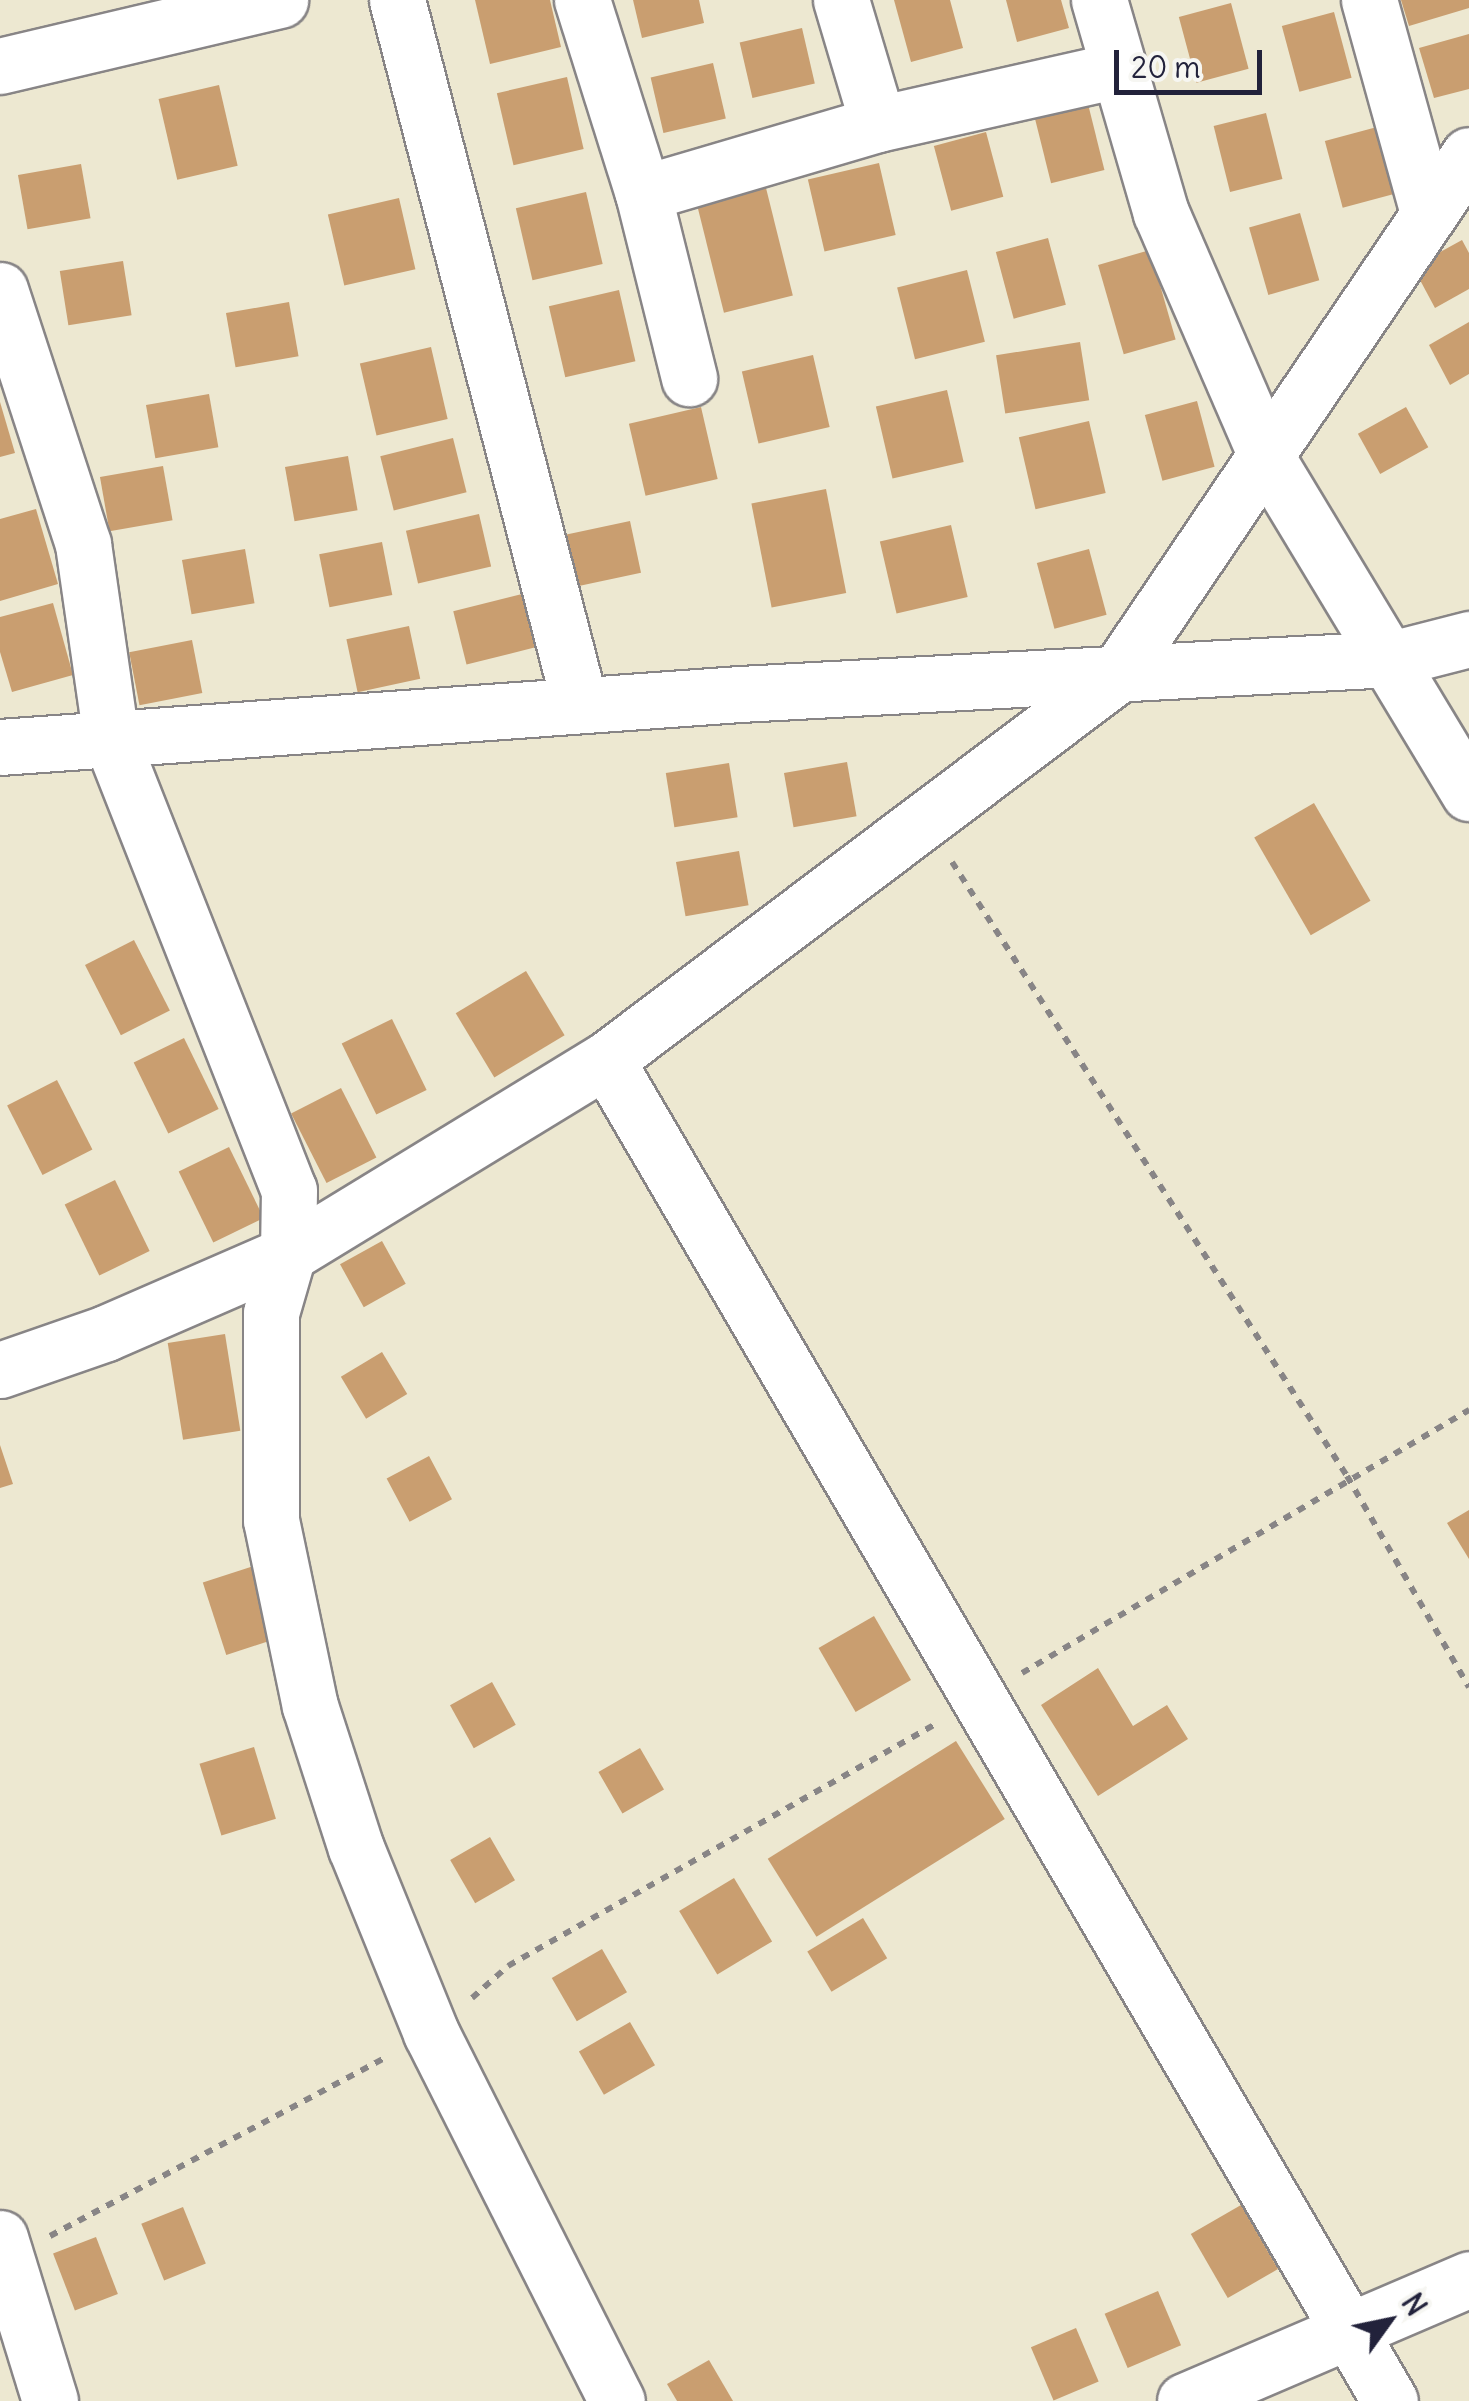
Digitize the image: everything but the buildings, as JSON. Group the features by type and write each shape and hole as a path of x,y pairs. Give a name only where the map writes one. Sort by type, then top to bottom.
{"street":[{"path":"0,66 280,0"},
{"path":"397,0 580,705"},
{"path":"582,0 643,193 690,378"},
{"path":"840,0 878,124"},
{"path":"1099,0 1167,230 1268,460 1392,659 1469,793"},
{"path":"1368,0 1427,208"},
{"path":"643,193 878,124 1118,70"},
{"path":"0,1370 106,1333 288,1254 606,1060 1116,676 1268,460 1427,208 1469,155"},
{"path":"0,290 83,544 111,740 289,1190 288,1254 271,1313 271,1520 310,1706 356,1848 431,2033 616,2401"},
{"path":"0,748 580,705 1392,659 1469,639"},
{"path":"606,1060 978,1700 1351,2328 1390,2401"},
{"path":"3,2255 50,2401"},
{"path":"1184,2401 1469,2279"}],"path":[{"path":"924,819 1347,1476 1469,1687"},
{"path":"3,2255 431,2033 508,1966 978,1700 1347,1476 1469,1410"}]}
